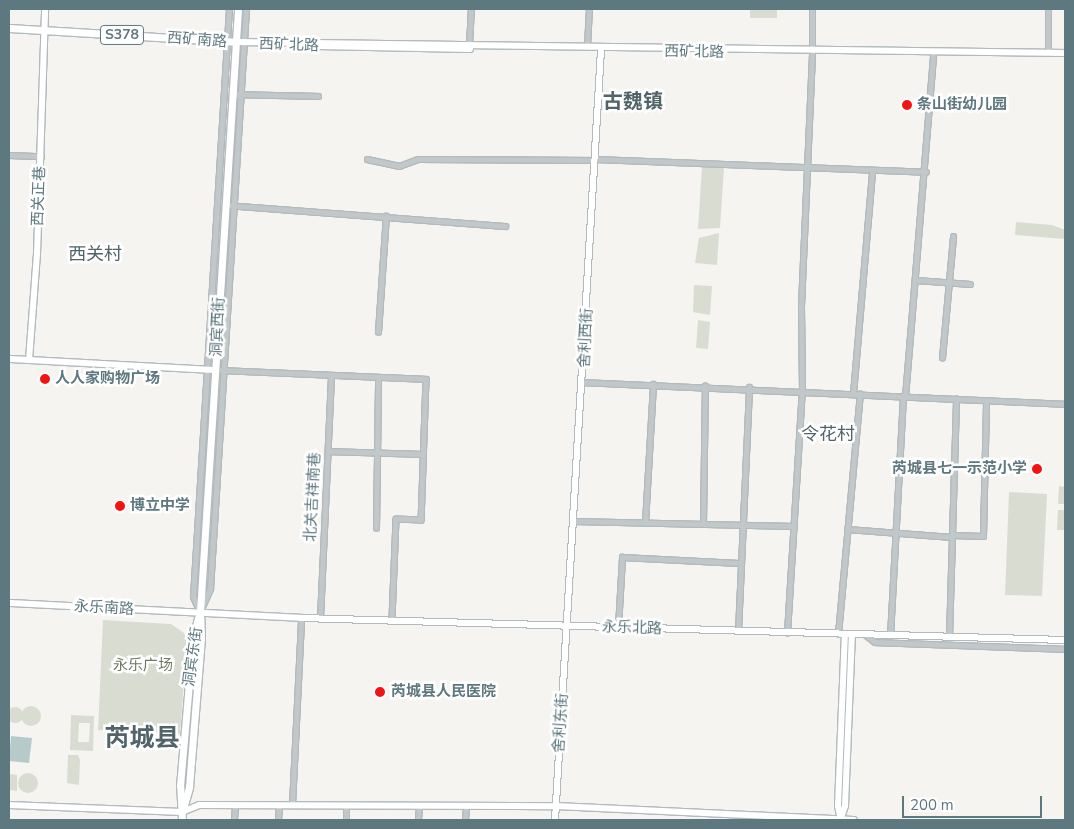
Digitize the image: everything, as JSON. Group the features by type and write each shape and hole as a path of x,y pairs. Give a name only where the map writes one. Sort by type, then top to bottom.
{"main road":[{"name":"西关正巷","path":"29,360 40,156 45,9"},
{"name":"洞宾西街","path":"200,612 212,370 232,94 232,42 238,9"},
{"name":"西矿南路","path":"9,28 232,42"},
{"path":"232,42 244,43"},
{"name":"西矿北路","path":"244,43 587,46 1065,57"},
{"name":"西矿北路","path":"244,43 601,51 1065,53"},
{"name":"舍利西街","path":"568,626 601,51"},
{"path":"9,359 212,370"},
{"name":"永乐南路","path":"9,603 200,612"},
{"name":"永乐北路","path":"200,612 301,618 1065,640"},
{"name":"洞宾东街","path":"182,820 180,786 193,638 200,612"},
{"name":"舍利东街","path":"555,820 568,626"},
{"path":"841,820 845,806 845,635"},
{"path":"9,805 182,812 199,805 556,806 854,820"}],"street":[{"path":"229,9 232,42 212,370 426,379 421,520 396,519 392,620"},
{"path":"200,612 210,589 246,9"},
{"path":"469,45 471,9"},
{"path":"587,46 589,9"},
{"path":"787,633 802,390 812,9"},
{"path":"1048,9 1048,52"},
{"path":"890,636 904,396 926,172 933,55"},
{"path":"232,94 318,96"},
{"path":"9,155 40,156"},
{"path":"367,159 399,166 418,159 595,160 926,172"},
{"path":"853,394 872,170"},
{"path":"225,205 505,226"},
{"path":"378,332 386,216"},
{"path":"942,358 953,236"},
{"path":"916,280 970,284"},
{"name":"北关吉祥南巷","path":"320,618 331,376"},
{"path":"376,528 378,378"},
{"path":"583,382 749,387 1065,404"},
{"path":"645,523 653,384"},
{"path":"703,523 705,386"},
{"path":"738,631 739,563 749,387"},
{"path":"845,635 847,529 860,394"},
{"path":"949,637 956,399"},
{"path":"847,529 952,536 983,536 986,401"},
{"path":"328,451 422,454"},
{"path":"574,521 794,526"},
{"path":"618,627 622,557 739,563"},
{"path":"292,805 301,618"},
{"path":"866,635 875,642 1065,649"},
{"path":"234,805 234,820"},
{"path":"278,820 279,805"},
{"path":"346,805 346,820"},
{"path":"418,820 419,806"},
{"path":"465,820 466,806"}],"green space":[{"path":"750,9 777,9 777,18 750,18"},
{"path":"702,167 724,168 720,228 698,229"},
{"path":"1016,222 1052,225 1065,230 1065,239 1015,235"},
{"path":"719,233 717,265 695,263 699,238"},
{"path":"694,285 712,286 710,315 693,312"},
{"path":"698,320 710,322 708,349 696,348"},
{"path":"1059,486 1065,487 1065,504 1058,504"},
{"path":"1009,492 1047,494 1042,596 1005,595"},
{"path":"1058,510 1065,510 1065,530 1057,530"},
{"name":"永乐广场","path":"103,620 171,624 184,633 187,642 180,734 98,730"},
{"path":"31,706 38,709 41,716 38,723 31,726 24,723 21,716 24,709"},
{"path":"15,707 21,709 23,715 21,721 15,723 9,721 7,715 9,709"},
{"path":"71,715 94,716 93,751 70,750","holes":["79,723 90,723 89,742 78,742"]},
{"path":"68,755 78,755 80,760 79,785 67,783"},
{"path":"28,773 35,776 38,783 35,790 28,793 21,790 18,783 21,776"},
{"path":"9,774 17,775 17,791 9,790"}],"shaded area":[{"path":"11,736 32,738 29,763 9,761"}],"place":[{"name":"条山街幼儿园","path":"907,105"},
{"name":"人人家购物广场","path":"45,379"},
{"name":"芮城县七一示范小学","path":"1037,469"},
{"name":"博立中学","path":"120,506"},
{"name":"芮城县人民医院","path":"380,692"}],"district":[{"name":"古魏镇","path":"633,101"},
{"name":"西关村","path":"95,254"},
{"name":"令花村","path":"828,434"},
{"name":"芮城县","path":"142,738"}]}
